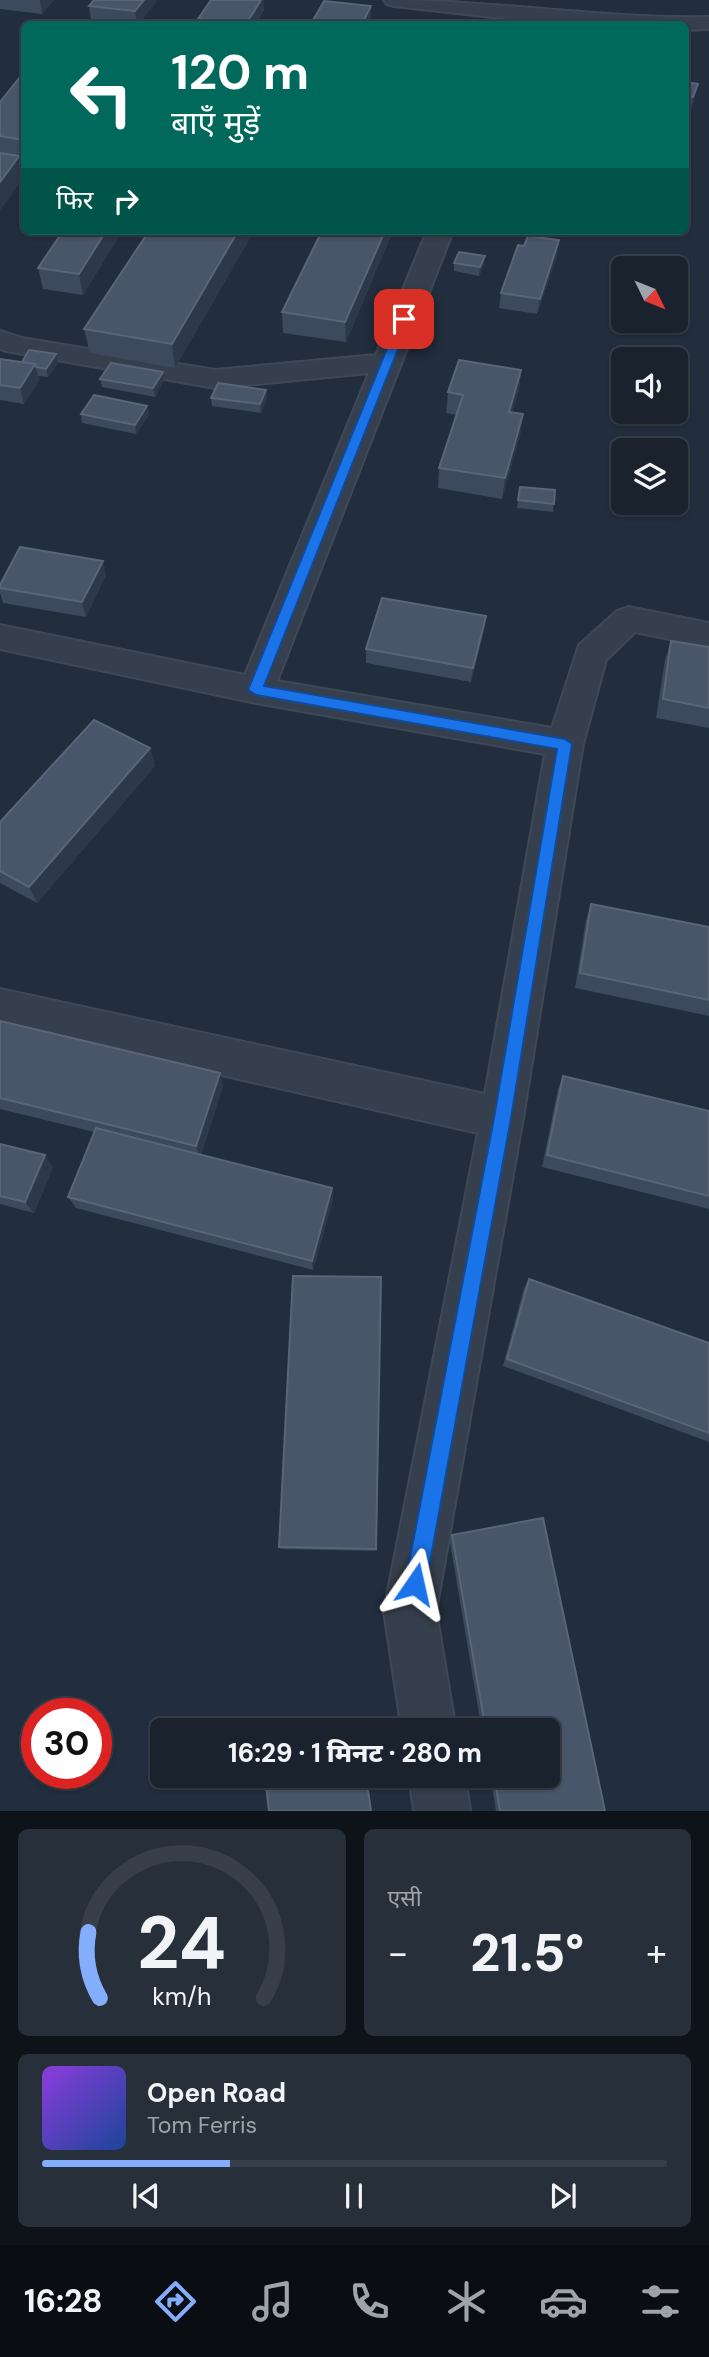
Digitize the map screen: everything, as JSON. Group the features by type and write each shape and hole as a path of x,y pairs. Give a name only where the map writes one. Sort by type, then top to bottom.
{"street":[{"path":"394,0 527,20 565,21"},
{"path":"682,21 699,0"},
{"path":"689,24 709,23"},
{"path":"689,27 709,32"},
{"path":"256,690 438,235"},
{"path":"0,339 16,345 215,379 386,363"},
{"path":"427,1718 410,1611 502,1118 565,744 591,654 629,619 709,635"},
{"path":"0,637 256,690 565,744"},
{"path":"0,1007 502,1118"},
{"path":"439,1788 442,1811"}],"building":[{"path":"94,0 144,0 135,11 89,6"},
{"path":"211,0 261,0 248,21 198,19"},
{"path":"324,1 371,6 364,21 313,21"},
{"path":"21,76 21,140 0,136 0,102"},
{"path":"689,82 698,84 693,97 689,96"},
{"path":"0,153 19,156 0,182"},
{"path":"60,235 103,235 79,274 38,268"},
{"path":"146,235 236,235 172,344 84,329"},
{"path":"320,235 383,235 345,322 282,312"},
{"path":"528,236 559,240 540,299 501,293 518,245 524,246"},
{"path":"459,252 485,256 480,267 454,263"},
{"path":"29,350 56,354 46,369 22,362"},
{"path":"0,359 35,364 20,388 0,385"},
{"path":"459,360 521,370 509,412 523,414 505,478 439,468 463,395 448,392"},
{"path":"111,363 163,372 153,388 100,379"},
{"path":"218,383 266,390 260,404 211,398"},
{"path":"94,395 147,406 135,425 81,414"},
{"path":"520,487 555,490 554,504 518,500"},
{"path":"20,547 103,561 82,602 0,588"},
{"path":"382,598 486,616 473,668 366,649"},
{"path":"671,641 709,647 709,708 663,699"},
{"path":"94,720 150,748 29,887 0,871 0,822"},
{"path":"591,904 709,927 709,1000 580,973"},
{"path":"0,1021 220,1073 196,1146 0,1098"},
{"path":"563,1076 709,1111 709,1196 547,1155"},
{"path":"96,1128 332,1188 312,1261 68,1197"},
{"path":"0,1144 45,1155 25,1202 0,1196"},
{"path":"293,1276 381,1277 376,1549 279,1547"},
{"path":"529,1279 709,1343 709,1433 507,1359"},
{"path":"543,1518 605,1811 500,1811 496,1788 560,1788 560,1718 484,1718 452,1535"},
{"path":"266,1788 368,1788 371,1811 269,1811"}],"route":[{"path":"404,319 256,690 565,744 502,1118 415,1584"}]}
